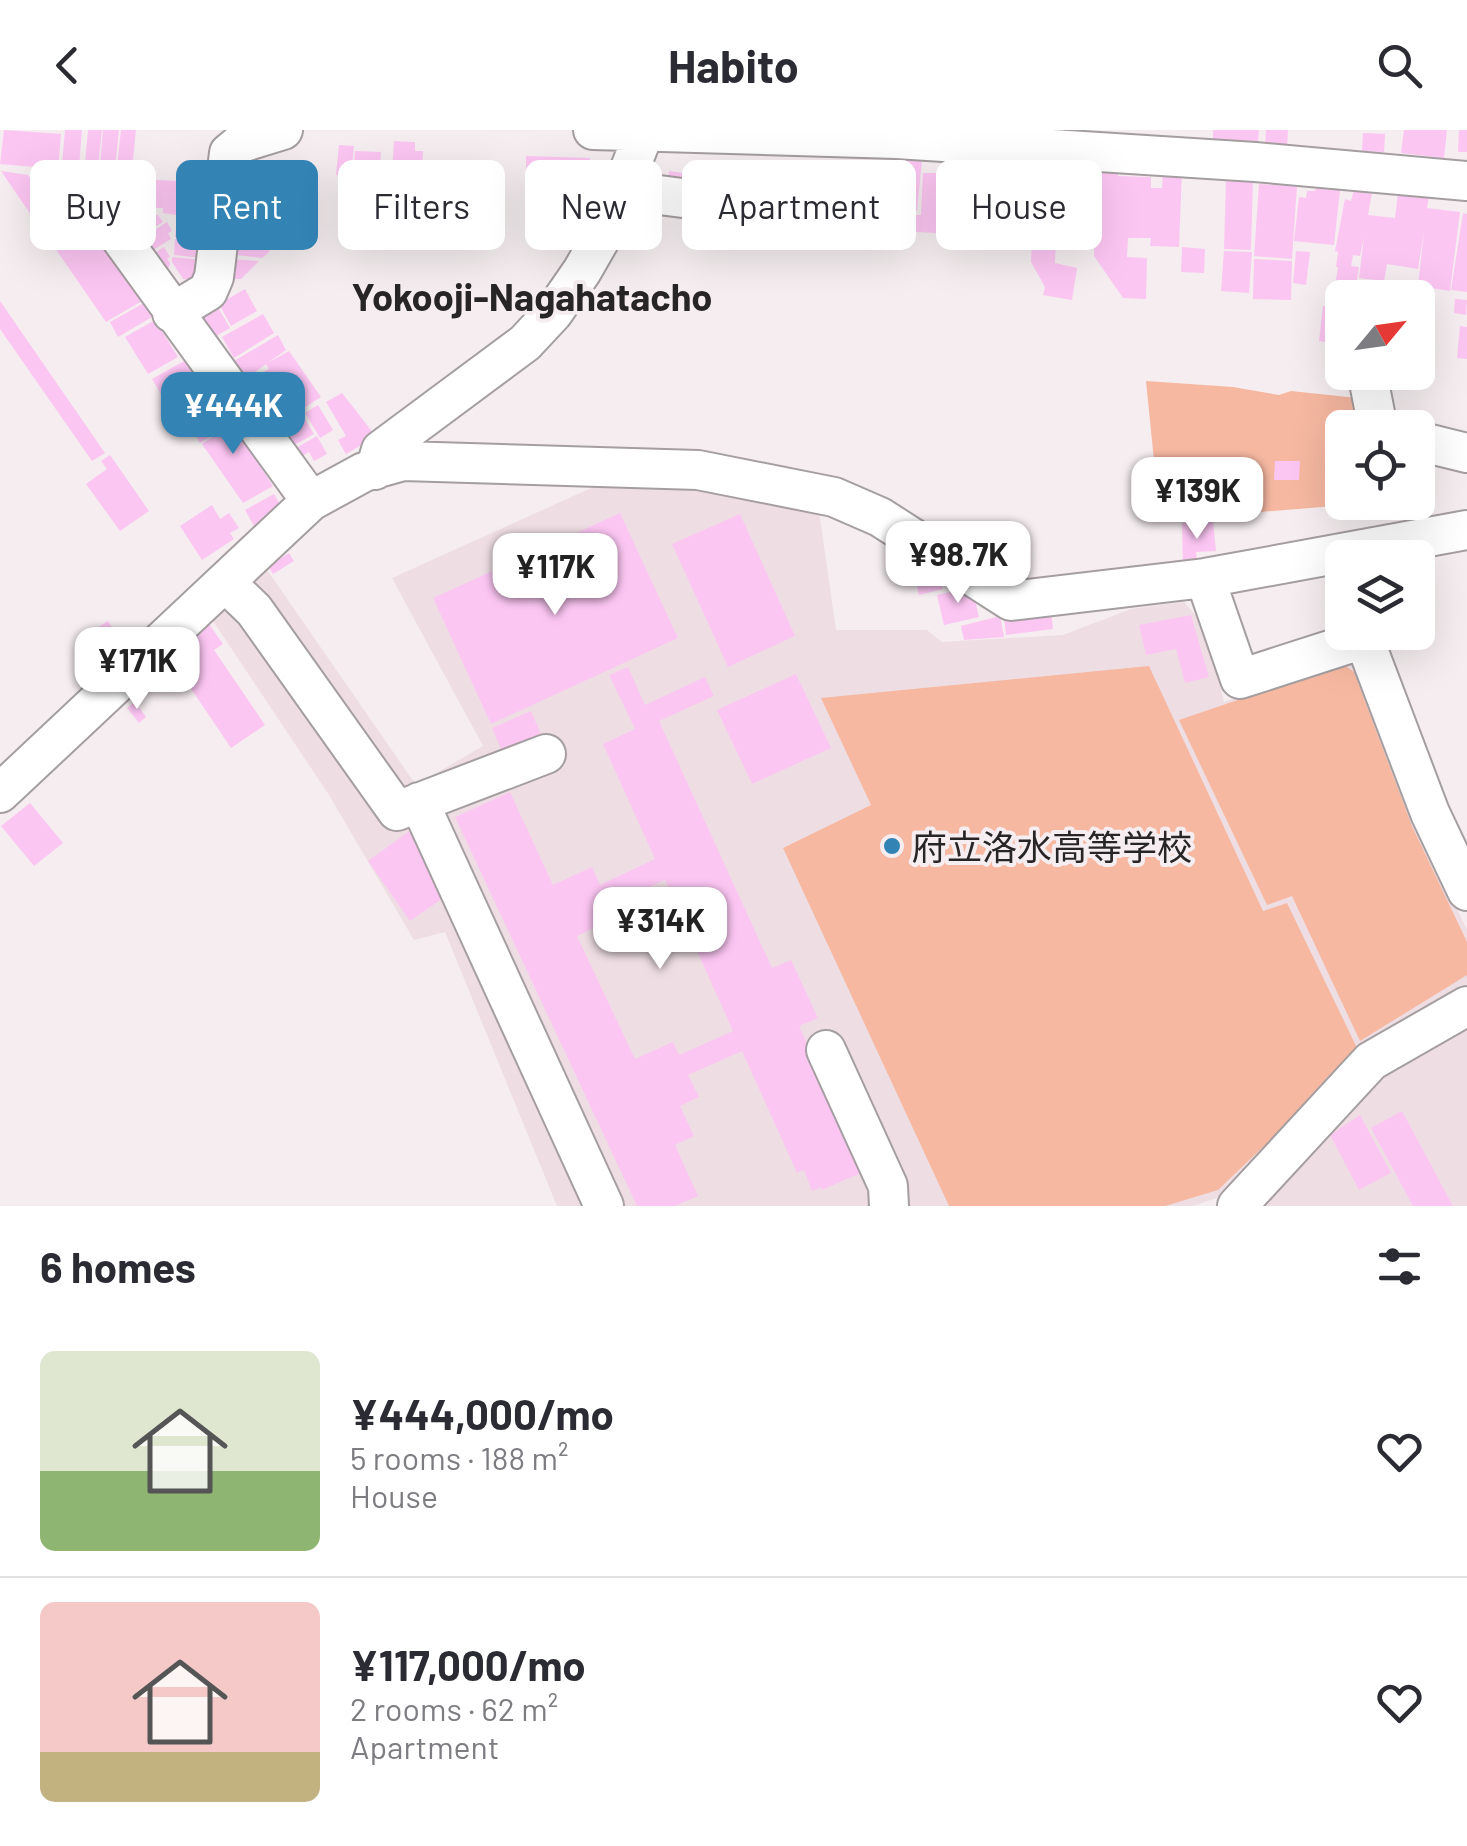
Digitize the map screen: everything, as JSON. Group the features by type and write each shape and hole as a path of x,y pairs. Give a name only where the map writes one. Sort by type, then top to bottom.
{"street":[{"path":"172,314 208,292 214,277 229,153 241,143 283,130"},
{"path":"593,130 946,136 1467,181"},
{"path":"633,160 644,133"},
{"path":"127,250 311,501"},
{"path":"375,470 381,450 525,343 553,313 594,250"},
{"path":"1435,445 1467,452"},
{"path":"0,793 227,584 311,501 364,472 403,461 698,470 834,498 880,517 1010,601 1205,578 1467,530"},
{"path":"1205,578 1240,679 1364,638 1430,813 1467,891"},
{"path":"227,584 254,610 397,811 546,754"},
{"path":"419,802 604,1206"},
{"path":"1237,1206 1371,1061 1467,1006"},
{"path":"826,1050 888,1186 889,1206"}],"shaded area":[{"path":"1146,381 1233,387 1279,395 1291,391 1357,398 1360,410 1325,410 1325,507 1160,520"},
{"name":"府立洛水高等学校","path":"600,484 682,485 818,504 836,630 927,630 942,642 1063,635 1131,609 1184,602 1205,626 1224,702 1343,660 1361,670 1418,826 1467,930 1467,984 1378,1036 1225,1195 1193,1206 557,1206 445,932 414,940 329,795 211,618 263,564 416,785 483,746 392,578"},
{"path":"1343,664 1354,672 1412,826 1467,942 1467,975 1360,1041 1292,896 1267,905 1179,720"},
{"path":"1149,666 1263,911 1287,903 1360,1054 1218,1190 1165,1206 949,1206 783,848 871,805 821,698"},
{"path":"1467,1023 1467,1206 1254,1206 1386,1068"}],"building":[{"path":"4,130 61,134 59,160 30,160 30,167 0,164"},
{"path":"65,130 82,130 80,160 62,160"},
{"path":"88,130 102,130 99,160 85,160"},
{"path":"103,130 119,130 116,160 100,160"},
{"path":"121,130 136,130 133,160 118,160"},
{"path":"1213,130 1259,130 1258,143 1213,143"},
{"path":"1266,130 1288,130 1287,149 1265,147"},
{"path":"1404,130 1447,130 1444,158 1401,153"},
{"path":"1459,130 1467,130 1467,152 1458,152"},
{"path":"1363,133 1385,134 1384,152 1362,151"},
{"path":"394,141 415,142 415,151 423,151 422,160 393,160"},
{"path":"339,145 354,146 353,160 338,160 336,175"},
{"path":"355,151 381,152 380,160 354,160"},
{"path":"526,156 590,158 590,160 526,160"},
{"path":"899,158 922,160 917,211 916,160"},
{"path":"1102,167 1118,168 1118,176 1151,177 1151,188 1162,188 1163,171 1182,171 1179,247 1150,246 1151,238 1128,238 1127,257 1147,258 1146,299 1123,298 1094,256 1094,250 1102,250"},
{"path":"1,171 28,175 30,213"},
{"path":"669,171 682,173 682,184 668,182"},
{"path":"923,173 936,173 936,233 916,232 916,215 921,215"},
{"path":"1226,179 1253,180 1251,250 1224,249"},
{"path":"156,180 176,181 176,215 163,213 163,208 156,208"},
{"path":"1259,184 1297,186 1292,259 1254,256"},
{"path":"1354,189 1372,193 1368,215 1395,218 1398,193 1429,197 1427,208 1460,212 1450,291 1435,289 1435,280 1419,280 1424,231 1418,269 1387,264 1384,280 1359,278 1364,237 1360,256 1353,255 1351,266 1359,267 1357,280 1336,280 1335,251 1345,199 1351,201"},
{"path":"1340,190 1334,245 1294,241 1299,197 1306,198 1307,191"},
{"path":"1463,213 1467,214 1467,292 1451,290"},
{"path":"167,222 172,231 168,233 171,239 156,248 156,229"},
{"path":"175,239 176,250 204,250 203,258 174,255"},
{"path":"164,247 170,257 168,271 148,257"},
{"path":"1182,247 1205,249 1204,273 1181,272"},
{"path":"56,250 109,250 142,301 106,322"},
{"path":"228,250 269,250 262,258 228,254"},
{"path":"1031,250 1056,250 1055,263 1077,268 1072,300 1043,295 1045,287 1031,262"},
{"path":"1224,251 1252,252 1249,293 1221,291"},
{"path":"1296,251 1310,252 1306,285 1293,283"},
{"path":"172,257 204,260 201,281 183,279"},
{"path":"227,259 259,261 241,279 225,279"},
{"path":"1254,259 1292,261 1291,300 1253,299"},
{"path":"245,289 257,311 231,326 219,304"},
{"path":"1455,299 1467,300 1466,315 1454,313"},
{"path":"0,301 105,453 92,461 0,329"},
{"path":"144,303 152,317 118,337 110,322"},
{"path":"216,304 230,328 211,339 197,314"},
{"path":"1323,306 1325,342 1319,341"},
{"path":"263,314 274,333 234,358 222,337"},
{"path":"155,320 178,357 148,374 125,337"},
{"path":"1460,326 1467,327 1467,359 1457,358"},
{"path":"278,335 286,350 245,379 234,361"},
{"path":"289,351 321,397 279,424 271,412 297,397 294,392 268,410 259,395 281,383 286,390 279,377 280,381 257,395 248,380 269,369 266,364"},
{"path":"186,360 208,397 174,416 152,379"},
{"path":"342,393 371,430 370,440 346,454 338,440 346,436 326,402"},
{"path":"212,399 218,410 184,430 178,418"},
{"path":"318,405 333,430 320,438 305,413"},
{"path":"223,410 273,486 243,503 202,444 224,429 200,443 192,429"},
{"path":"304,417 314,434 291,447 275,434"},
{"path":"317,436 327,454 314,461 309,452 299,458 294,449"},
{"path":"110,455 149,511 120,531 86,484 107,469 101,461"},
{"path":"1275,461 1300,461 1299,480 1274,480"},
{"path":"274,494 281,506 254,526 245,510"},
{"path":"212,505 220,519 229,513 239,528 230,533 234,539 202,560 180,526"},
{"path":"620,513 678,638 491,724 433,598"},
{"path":"740,514 795,636 728,667 672,544"},
{"path":"1213,520 1216,551 1196,552 1198,569 1183,570 1182,523"},
{"path":"908,548 937,565 943,589 919,595"},
{"path":"289,553 294,561 273,574 268,566"},
{"path":"972,587 979,617 944,625 937,595"},
{"path":"1051,609 1053,629 1006,635 1004,616"},
{"path":"1191,615 1209,677 1185,683 1176,649 1146,655 1139,625"},
{"path":"1000,616 1004,637 964,640 961,626"},
{"path":"108,621 130,655 111,667 89,633"},
{"path":"209,624 223,644 214,650 265,725 231,748 167,653"},
{"path":"628,667 645,705 705,677 714,696 659,721 772,968 791,960 818,1018 799,1026 865,1171 812,1191 804,1170 797,1173 742,1051 688,1075 699,1097 680,1106 694,1136 675,1145 698,1196 675,1206 637,1206 455,817 510,792 553,885 592,867 600,885 655,859 603,744 635,729 609,675","holes":["665,880 733,1031 679,1055 673,1042 635,1059 577,936 615,918 609,905"]},
{"path":"796,674 831,748 752,784 717,710"},
{"path":"135,702 146,717 139,723 127,708"},
{"path":"531,711 543,739 504,756 492,728"},
{"path":"30,803 63,843 34,866 1,826"},
{"path":"411,830 453,891 410,921 368,861"},
{"path":"1402,1111 1453,1206 1413,1206 1371,1128"},
{"path":"1360,1115 1391,1173 1359,1190 1330,1135"}],"place":[{"name":"府立洛水高等学校","path":"892,846"}],"district":[{"name":"Yokooji-Nagahatacho","path":"532,296"}]}
